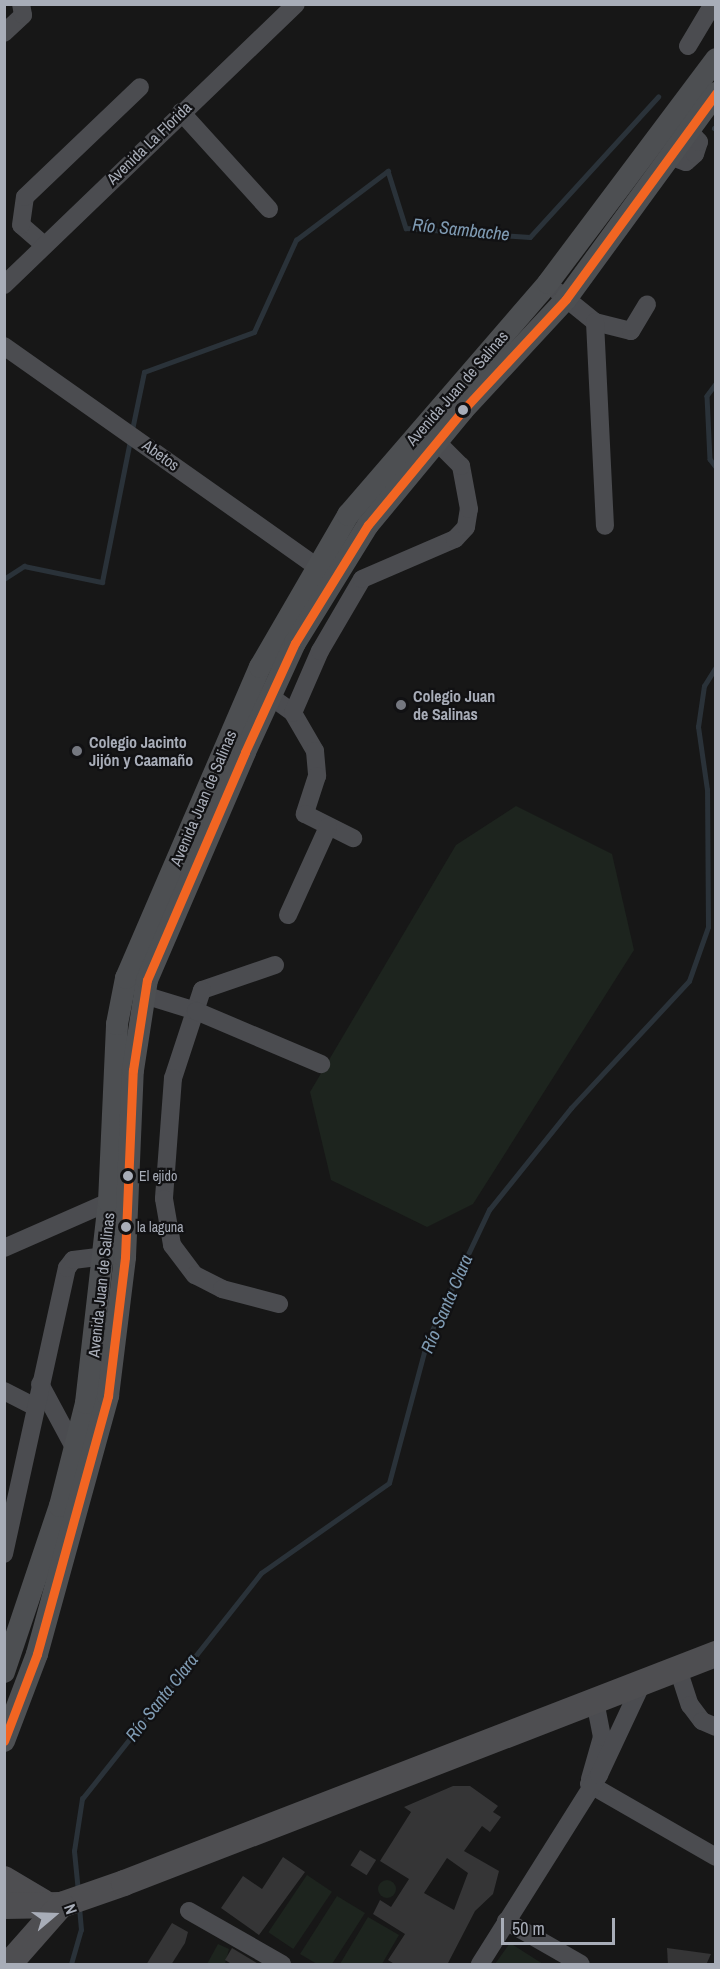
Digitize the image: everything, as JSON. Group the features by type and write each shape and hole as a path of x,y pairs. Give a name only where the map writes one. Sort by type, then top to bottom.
{"highway":[{"path":"4,1906 58,1903 124,1883 716,1654"},
{"path":"4,1879 58,1903"},
{"path":"9,1965 58,1903"}],"main road":[{"name":"Avenida Juan de Salinas","path":"4,1672 75,1449 115,1255 109,1202 117,1024 126,978 261,692 317,567 348,515 548,283 716,59"},
{"name":"Avenida Juan de Salinas","path":"4,1741 86,1490 108,1396 115,1255 133,1070 144,995 261,692 333,578 388,498 436,441 566,299 716,93"}],"street":[{"path":"4,33 23,15 21,4"},
{"name":"Avenida La Florida","path":"4,285 181,112 296,4"},
{"path":"688,46 713,4"},
{"path":"44,244 21,225 25,197 140,87"},
{"path":"181,112 269,209"},
{"path":"548,283 595,322 631,332 647,304"},
{"path":"595,322 605,526"},
{"name":"Abetos","path":"4,346 114,421 317,567"},
{"path":"293,713 320,651 362,579 455,539 466,527 469,509 461,466 436,441"},
{"path":"261,692 293,713 308,732 318,770 305,814 353,838"},
{"path":"288,915 328,827"},
{"path":"274,965 216,981 202,990 173,1078 166,1226 172,1245 195,1275 222,1289 279,1304"},
{"path":"144,995 196,1011 321,1064"},
{"path":"4,1248 109,1202"},
{"path":"4,1554 33,1406 67,1268 73,1260 115,1255"},
{"path":"40,1384 75,1449"},
{"path":"4,1391 33,1406"},
{"path":"678,1669 690,1705 702,1721 716,1727"},
{"path":"480,1965 589,1784 607,1761 642,1683"},
{"path":"589,1784 602,1737 595,1701"},
{"path":"589,1784 716,1857"},
{"path":"189,1911 282,1965"},
{"path":"506,1921 581,1965"}],"shaded area":[{"path":"516,806 612,854 634,950 473,1204 427,1227 331,1180 310,1092 456,845"},
{"path":"307,1875 332,1892 293,1949 268,1932"},
{"path":"387,1880 393,1883 396,1889 393,1895 387,1898 381,1895 378,1889 381,1883"},
{"path":"337,1896 365,1913 332,1964 317,1964 300,1954"},
{"path":"368,1917 399,1935 382,1964 340,1964"},
{"path":"510,1943 543,1964 495,1964"},
{"path":"218,1944 229,1949 225,1964 207,1964"}],"building":[{"path":"453,1786 470,1786 498,1806 493,1812 501,1817 490,1832 482,1826 464,1851 499,1871 493,1894 475,1911 447,1965 396,1965 388,1960 405,1934 373,1914 380,1900 391,1907 409,1879 380,1861 411,1812 404,1807","holes":["447,1858 468,1873 454,1910 424,1893"]},
{"path":"360,1850 376,1860 367,1875 350,1865"},
{"path":"283,1857 305,1872 259,1935 221,1908 243,1876 262,1889"},
{"path":"172,1923 188,1932 185,1943 171,1965 146,1965"},
{"path":"232,1948 260,1965 233,1965 225,1960"},
{"path":"667,1948 711,1954 706,1965 668,1965"}],"waterway":[{"name":"Río Sambache","path":"132,430 144,372 254,332 296,240 388,171 406,228 530,237 658,97"},
{"name":"Río Santa Clara","path":"716,384 707,396 710,459 716,467"},
{"name":"Río Sambache","path":"4,579 24,566 102,582 130,441"},
{"name":"Río Santa Clara","path":"78,1892 74,1851 82,1799 261,1573 389,1483 427,1341 489,1210 571,1108 689,981 708,927 707,790 698,727 704,686 716,667"},
{"name":"Río Santa Clara","path":"71,1964 81,1930 79,1906"}],"transit line":[{"path":"4,1741 37,1654 108,1396 125,1257 133,1070 147,980 245,752 295,643 368,525 463,410 566,299 716,93"}],"place":[{"name":"Colegio Juan de Salinas","path":"401,705"},
{"name":"Colegio Jacinto Jijón y Caamaño","path":"77,751"},
{"name":"El ejido","path":"128,1176"},
{"name":"la laguna","path":"126,1227"}]}
